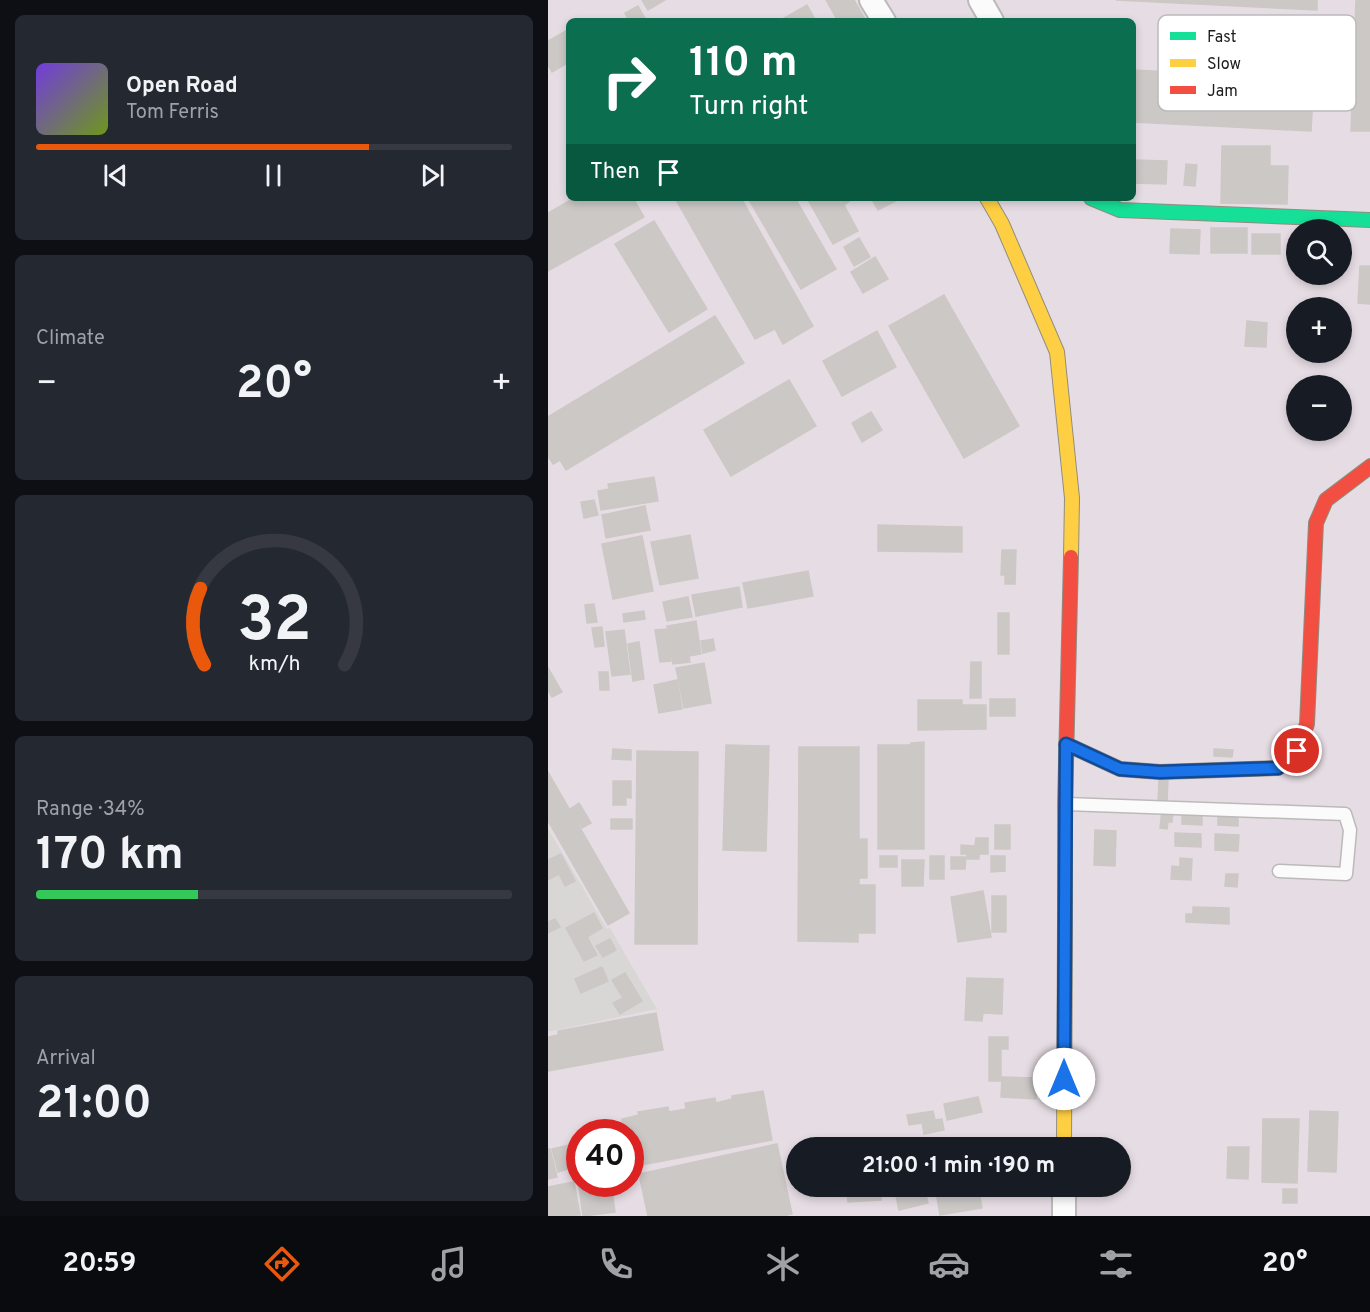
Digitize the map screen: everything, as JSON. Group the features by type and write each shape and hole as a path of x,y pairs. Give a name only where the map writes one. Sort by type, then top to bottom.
{"street":[{"path":"872,0 882,18"},
{"path":"980,0 990,18"},
{"path":"989,201 1002,224 1057,352 1072,498 1065,804 1064,1137"},
{"path":"1098,201 1120,210 1370,220"},
{"path":"1066,744 1120,769 1160,772 1278,768 1297,751 1307,724 1316,523 1326,500 1370,466"},
{"path":"1064,1197 1064,1216"}],"lane":[{"path":"1065,804 1345,814 1350,830 1346,874 1278,871"}],"shaded area":[{"path":"548,0 1370,0 1370,1216 548,1216 548,1032 657,1009 610,928 607,929 548,828"},
{"path":"548,828 607,928 610,927 658,1010 548,1032"}],"building":[{"path":"642,0 665,0 648,10"},
{"path":"826,0 854,0 864,18 836,18"},
{"path":"1116,0 1317,0 1317,10"},
{"path":"1356,0 1371,0 1371,131 1351,131 1352,111 1356,111"},
{"path":"807,5 814,18 784,18"},
{"path":"638,6 645,18 628,18 625,13"},
{"path":"566,31 566,64 552,72 548,65 548,41"},
{"path":"1136,70 1158,71 1158,111 1312,111 1311,131 1136,122"},
{"path":"1222,146 1270,146 1270,166 1288,166 1287,204 1221,203"},
{"path":"1136,160 1167,161 1166,184 1136,183"},
{"path":"1186,164 1197,165 1195,186 1184,185"},
{"path":"569,201 635,201 644,217 548,271 548,213"},
{"path":"677,201 743,201 813,326 783,344 775,329 755,339"},
{"path":"750,201 797,201 836,269 801,289"},
{"path":"809,201 850,201 844,205 858,231 833,244"},
{"path":"873,201 895,201 878,210"},
{"path":"654,221 707,309 669,332 615,244"},
{"path":"1211,228 1247,228 1247,253 1211,253"},
{"path":"1171,229 1200,230 1199,254 1170,253"},
{"path":"1252,234 1280,234 1280,254 1252,254"},
{"path":"859,238 870,257 854,266 844,247"},
{"path":"875,257 888,279 863,293 851,272"},
{"path":"1360,266 1371,266 1371,304 1358,303"},
{"path":"944,295 1019,426 964,458 889,326"},
{"path":"715,316 744,363 566,470 560,460 553,464 548,456 548,417"},
{"path":"1247,321 1267,323 1266,347 1245,346"},
{"path":"877,331 896,367 842,396 823,361"},
{"path":"789,380 816,426 731,476 704,430"},
{"path":"871,412 882,430 862,442 852,423"},
{"path":"654,477 658,501 601,510 598,491 609,489 608,484"},
{"path":"594,500 598,515 584,518 581,502"},
{"path":"645,506 650,530 606,538 602,515"},
{"path":"878,525 962,527 962,552 878,551"},
{"path":"690,535 698,578 660,585 651,542"},
{"path":"642,536 653,591 613,599 602,544"},
{"path":"1002,550 1016,550 1015,584 1005,584 1005,575 1001,575"},
{"path":"808,571 813,596 748,608 743,583"},
{"path":"739,587 742,607 696,616 692,595"},
{"path":"688,597 692,617 667,621 663,602"},
{"path":"594,604 597,622 587,623 585,605"},
{"path":"644,611 645,619 624,622 623,614"},
{"path":"998,613 1009,613 1009,654 998,654"},
{"path":"696,621 701,654 689,656 690,662 673,664 667,626"},
{"path":"602,627 604,646 595,647 592,628"},
{"path":"667,629 671,661 660,662 655,630"},
{"path":"624,630 630,674 612,676 606,632"},
{"path":"713,639 715,650 703,653 701,641"},
{"path":"639,642 644,679 633,681 628,644"},
{"path":"971,662 981,662 981,698 970,698"},
{"path":"704,663 711,703 684,708 676,668"},
{"path":"548,668 562,692 552,697 548,690"},
{"path":"599,672 608,672 609,690 600,690"},
{"path":"677,680 682,709 659,713 654,685"},
{"path":"990,699 1015,699 1015,716 990,716"},
{"path":"918,700 962,700 962,705 986,705 986,729 918,730"},
{"path":"924,742 924,849 878,849 878,745 910,745"},
{"path":"726,745 769,746 766,851 723,850"},
{"path":"799,747 859,747 859,839 867,839 867,878 859,878 859,885 875,885 875,933 858,933 858,942 798,941"},
{"path":"613,749 631,750 631,760 612,759"},
{"path":"1214,749 1233,750 1232,757 1214,756"},
{"path":"637,751 698,752 697,944 635,944"},
{"path":"548,772 629,913 608,925 548,821"},
{"path":"1159,779 1168,779 1167,803 1158,803"},
{"path":"613,781 631,781 631,798 626,797 626,805 613,805"},
{"path":"579,803 591,823 582,828 570,809"},
{"path":"1162,810 1173,811 1172,822 1168,822 1167,829 1160,828"},
{"path":"1182,815 1202,816 1202,825 1182,824"},
{"path":"1218,815 1238,815 1238,826 1218,825"},
{"path":"611,819 632,819 632,829 611,829"},
{"path":"995,825 1010,825 1010,849 995,849"},
{"path":"1095,830 1116,831 1115,866 1094,865"},
{"path":"1175,833 1201,834 1201,847 1175,846"},
{"path":"1215,834 1239,835 1238,851 1215,850"},
{"path":"976,838 988,838 988,854 979,854 979,859 967,859 967,854 961,854 961,845 975,846"},
{"path":"561,854 575,881 565,886 559,874 548,880 548,860"},
{"path":"880,856 897,856 897,867 880,867"},
{"path":"930,856 944,856 944,879 930,879"},
{"path":"991,856 1005,856 1005,871 991,872"},
{"path":"951,857 966,857 965,869 951,869"},
{"path":"1180,858 1192,859 1191,880 1171,879 1172,866 1180,867"},
{"path":"902,860 924,860 923,886 902,886"},
{"path":"1226,874 1238,874 1237,887 1225,886"},
{"path":"983,891 991,937 958,942 951,897"},
{"path":"992,896 1006,896 1006,932 992,932"},
{"path":"1193,907 1229,908 1229,924 1186,922 1186,914 1193,914"},
{"path":"594,913 602,928 587,937 597,955 584,961 566,928"},
{"path":"555,919 560,927 548,933 548,922"},
{"path":"610,939 616,950 603,957 596,946"},
{"path":"602,967 608,981 581,993 575,979"},
{"path":"625,973 642,1001 620,1014 613,1003 623,998 612,980"},
{"path":"967,978 1003,979 1002,1014 983,1013 982,1021 965,1020"},
{"path":"656,1013 663,1050 548,1071 548,1037 558,1035 558,1031"},
{"path":"989,1037 1008,1037 1008,1049 1001,1049 1001,1081 989,1081"},
{"path":"1002,1077 1036,1078 1036,1099 1001,1097"},
{"path":"763,1091 772,1140 644,1165 644,1119 622,1119 639,1115 638,1112 668,1107 669,1112 686,1109 685,1103 715,1098 716,1103 732,1099 732,1096"},
{"path":"978,1097 982,1112 947,1120 944,1104"},
{"path":"933,1111 935,1120 942,1119 944,1130 924,1134 922,1123 909,1125 907,1115"},
{"path":"1310,1111 1338,1112 1336,1172 1308,1171"},
{"path":"1263,1119 1299,1119 1297,1183 1262,1182"},
{"path":"777,1144 786,1186 786,1197 788,1197 792,1214 783,1216 648,1216 644,1197 644,1173"},
{"path":"566,1146 566,1170 558,1172 552,1149"},
{"path":"1228,1147 1249,1147 1248,1179 1227,1178"},
{"path":"548,1149 550,1149 557,1177 548,1179"},
{"path":"566,1184 566,1197 577,1197 580,1215 548,1216 548,1187"},
{"path":"1283,1189 1297,1189 1297,1203 1283,1203"},
{"path":"580,1197 613,1197 615,1212 583,1216"},
{"path":"847,1197 881,1197 881,1200 848,1202"},
{"path":"896,1197 927,1197 928,1203 899,1210"},
{"path":"937,1197 980,1197 982,1208 940,1215"}],"traffic: fast":[{"path":"1098,201 1120,210 1371,220"}],"traffic: slow":[{"path":"989,201 1002,224 1057,352 1072,498 1071,557"},
{"path":"1064,1137 1065,922"}],"traffic: jam":[{"path":"1066,744 1120,769 1160,772 1278,768 1297,751 1307,724 1316,523 1326,500 1371,466"},
{"path":"1065,922 1065,804 1071,557"}],"route":[{"path":"1064,1079 1066,744 1120,769 1160,772 1278,768 1297,751"}]}
